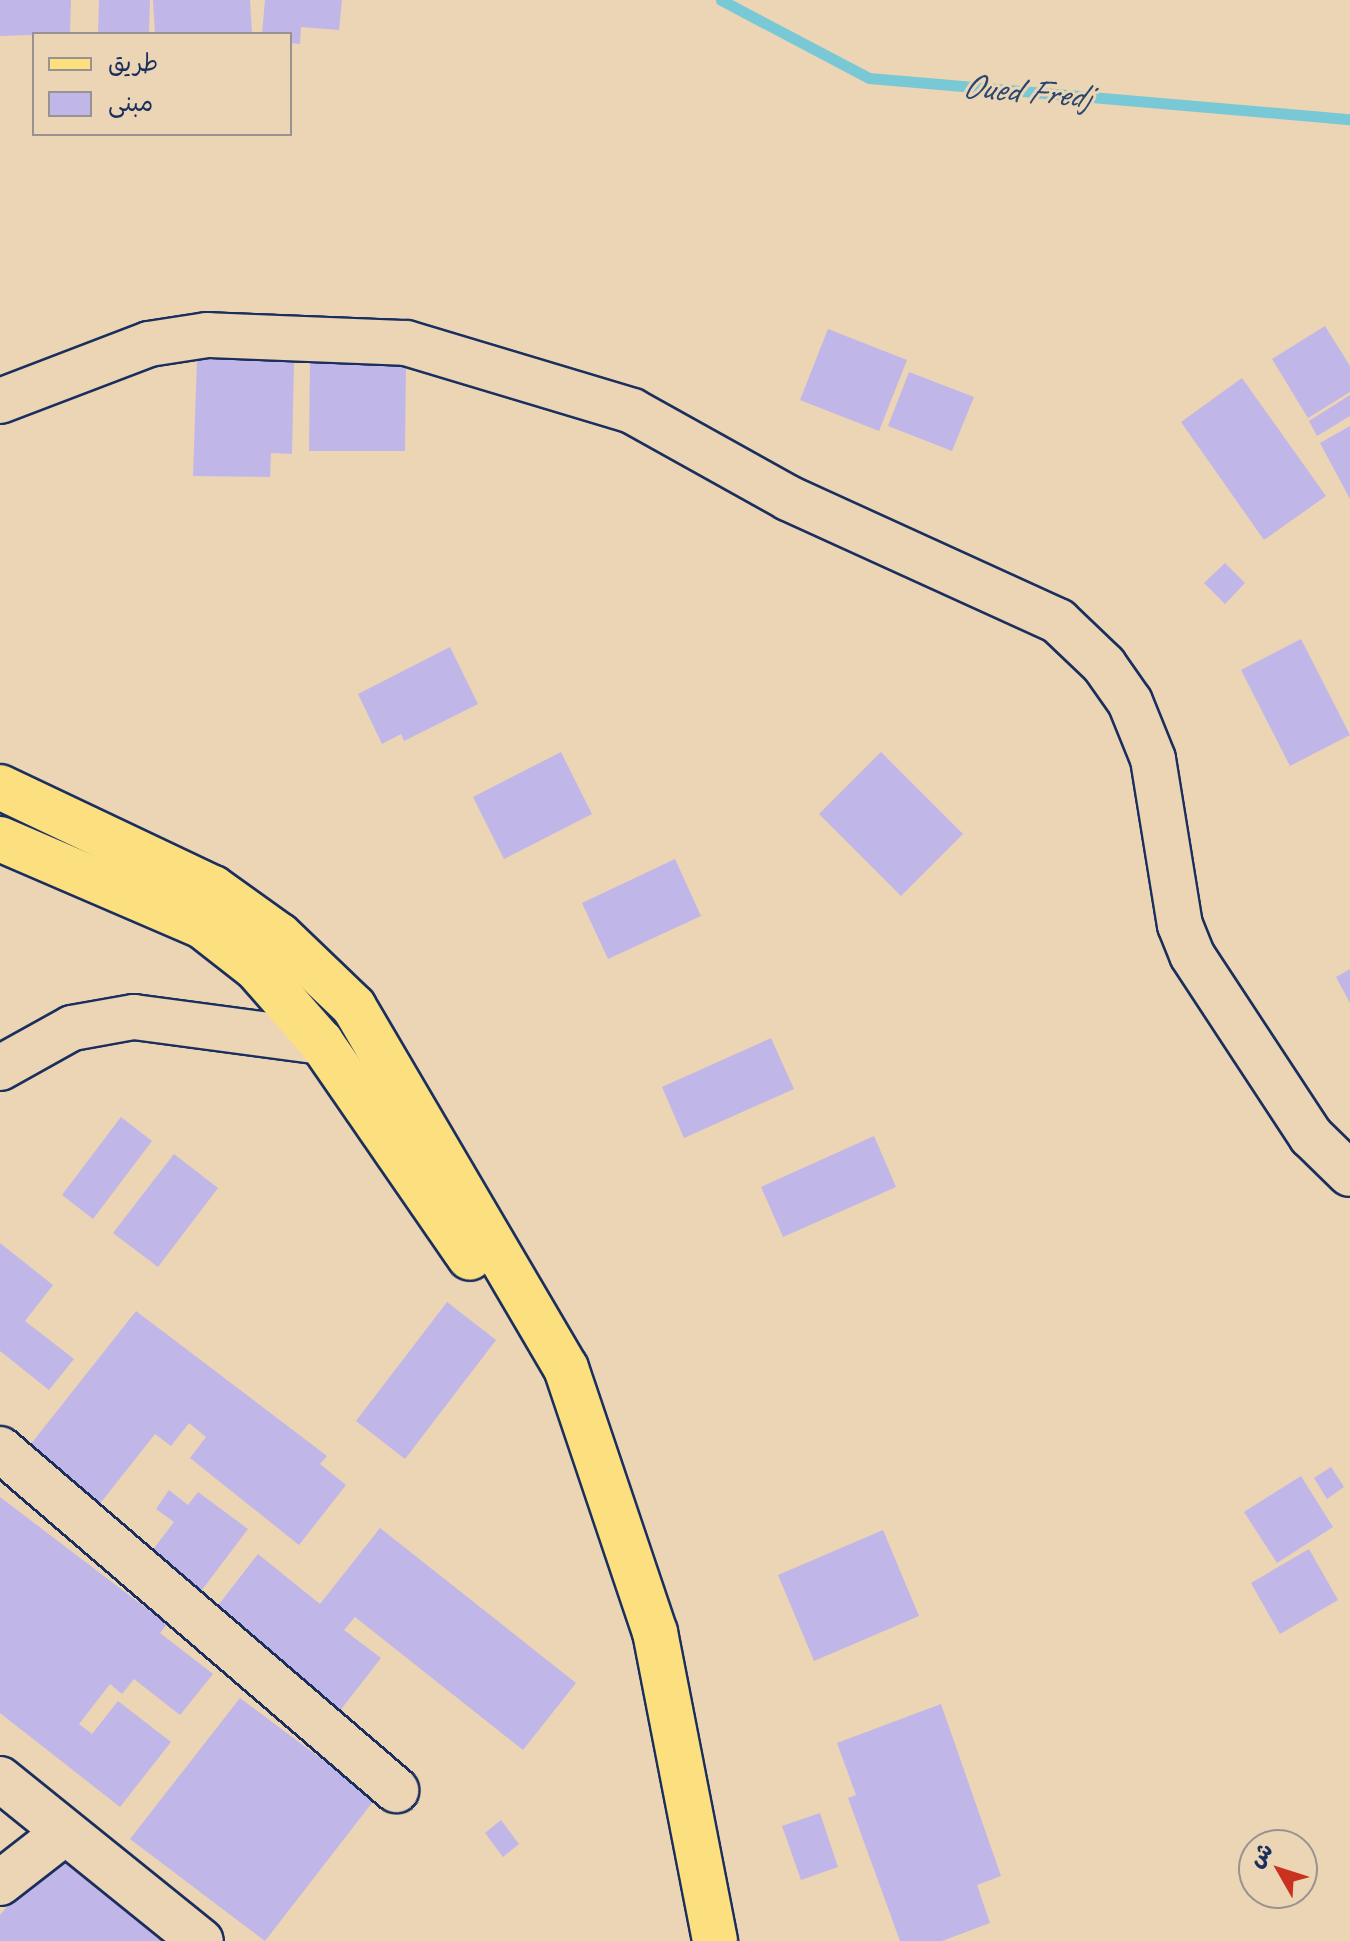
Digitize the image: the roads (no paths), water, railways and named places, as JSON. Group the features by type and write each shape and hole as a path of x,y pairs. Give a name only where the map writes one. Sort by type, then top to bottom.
{"main road":[{"path":"0,787 213,888 279,935 354,1007 566,1368 655,1632 715,1941"},
{"path":"0,839 202,926 256,968 321,1042 452,1228 543,1378 632,1637 691,1941"}],"street":[{"path":"0,401 149,344 207,335 406,343 632,411 788,498 1058,621 1104,665 1130,702 1153,759 1180,925 1192,955 1311,1136 1350,1174"},
{"path":"0,1068 72,1028 134,1017 321,1042"},
{"path":"0,1449 396,1790"},
{"path":"0,1779 63,1834 201,1941"},
{"path":"0,1883 63,1834"}],"waterway":[{"name":"Oued Fredj","path":"721,0 869,78 1350,119"}]}
